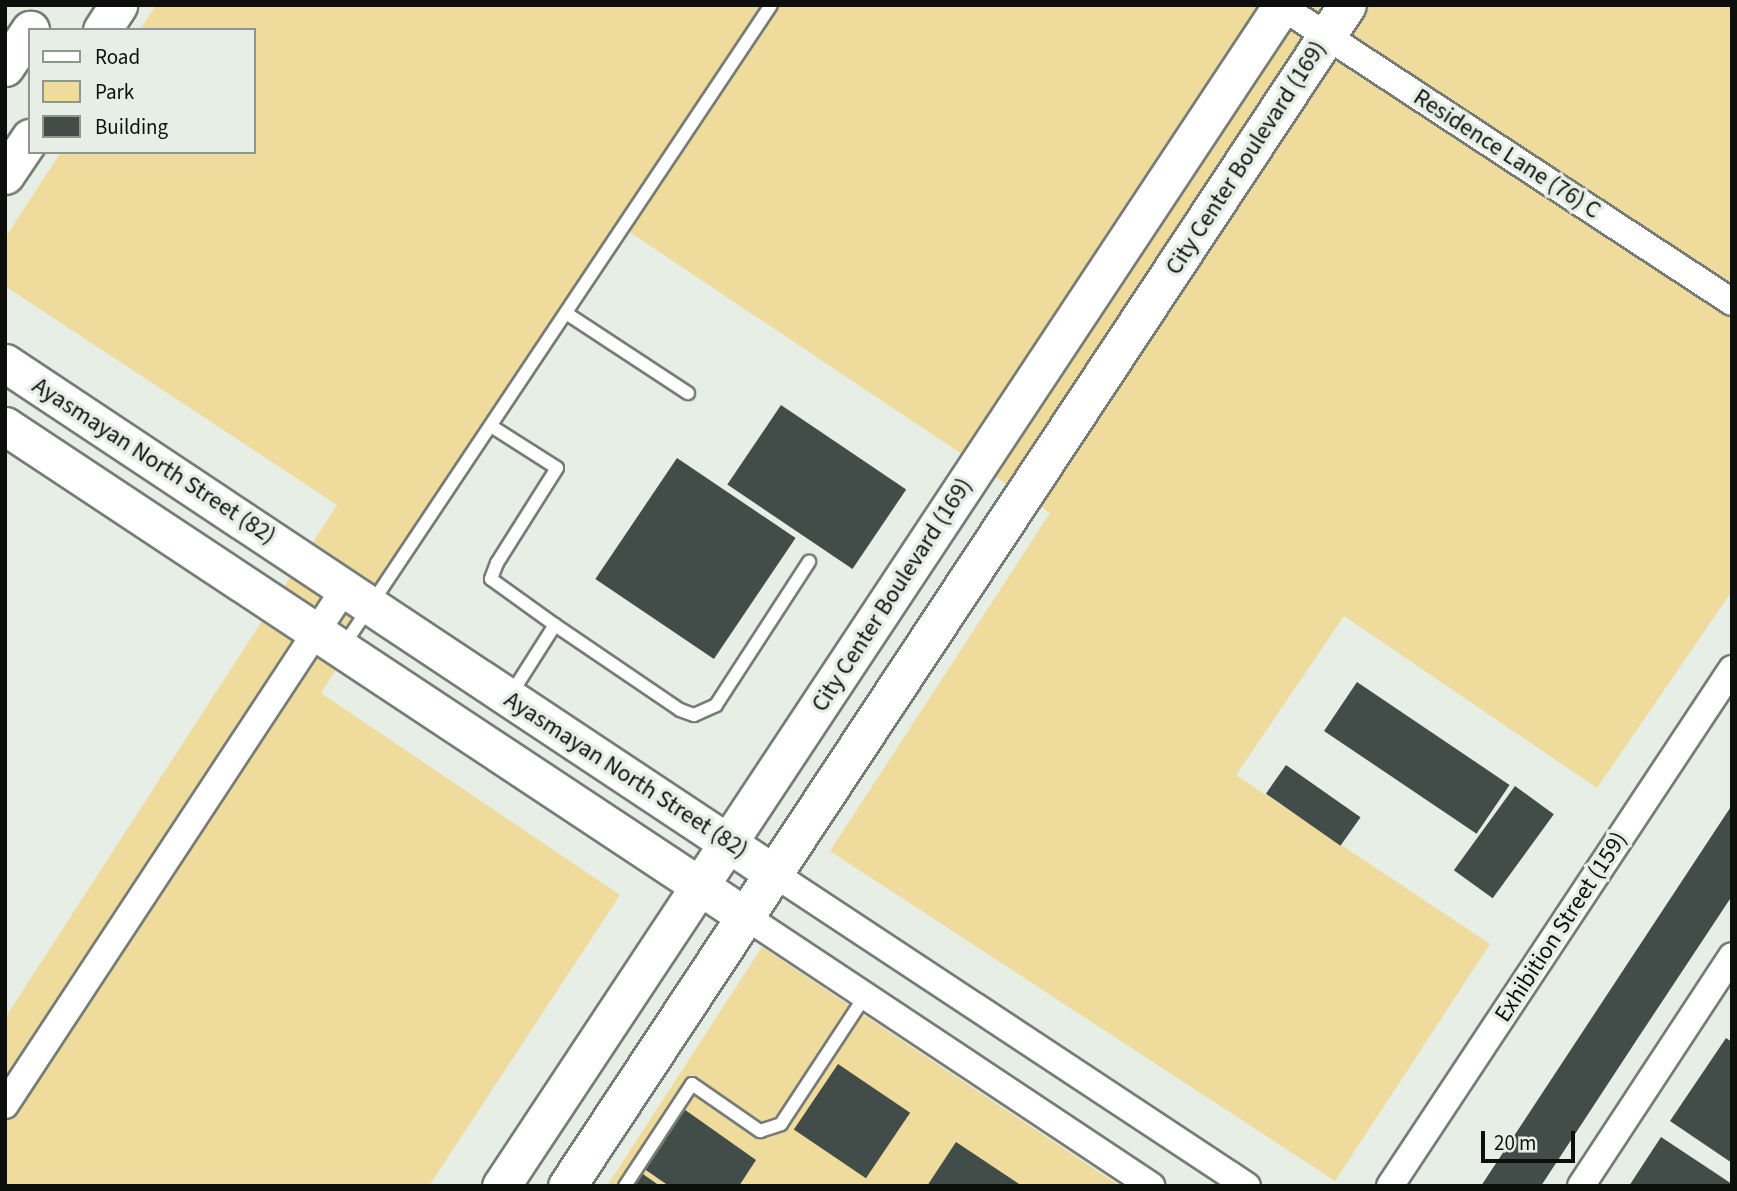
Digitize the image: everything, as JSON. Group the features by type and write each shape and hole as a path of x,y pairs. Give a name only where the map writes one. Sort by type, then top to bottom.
{"main road":[{"path":"30,28 46,5"},
{"path":"103,28 118,5"},
{"name":"City Center Boulevard (169)","path":"567,1186 1347,5"},
{"name":"City Center Boulevard (169)","path":"501,1186 1282,6"},
{"path":"16,48 28,31"},
{"path":"5,175 28,141"},
{"name":"Ayasmayan North Street (82)","path":"5,363 774,873"},
{"name":"Ayasmayan North Street (82)","path":"5,426 745,916"}],"street":[{"name":"Residence Lane (76) C","path":"1282,6 1732,302"},
{"path":"5,1105 358,597"},
{"name":"Exhibition Street (159)","path":"1390,1186 1732,669"},
{"name":"Ayasmayan North Street (82)","path":"774,873 1247,1186"},
{"name":"Ayasmayan North Street (82)","path":"745,916 1152,1186"},
{"path":"1581,1186 1732,956"}],"lane":[{"path":"358,597 491,426 771,5"},
{"path":"566,313 688,393"},
{"path":"491,426 557,468 497,562 491,579 680,710 694,715 716,705 809,562"},
{"path":"508,698 555,625"},
{"path":"625,1186 692,1084 760,1131 781,1124 865,996"}],"green space":[{"path":"156,5 1732,5 1732,591 1597,788 1344,616 1236,775 1490,944 1335,1181 830,851 1050,513 619,225 321,693 620,895 429,1186 5,1186 5,1018 337,505 5,286 5,238 60,154 256,154 256,28 141,28"},
{"path":"762,947 1120,1186 607,1186"}],"building":[{"path":"781,405 906,489 853,569 727,485"},
{"path":"677,458 796,538 714,659 595,579"},
{"path":"1357,682 1510,785 1477,834 1324,731"},
{"path":"1286,765 1361,817 1340,846 1266,794"},
{"path":"1515,786 1554,814 1493,898 1454,870"},
{"path":"1732,805 1732,896 1541,1186 1481,1186"},
{"path":"1726,1038 1732,1042 1732,1163 1670,1121"},
{"path":"838,1064 910,1113 866,1178 794,1129"},
{"path":"681,1107 756,1160 739,1186 669,1186 643,1168"},
{"path":"1661,1137 1732,1184 1732,1186 1629,1186"},
{"path":"956,1142 1022,1186 927,1186"},
{"path":"640,1172 660,1186 631,1186"}]}
